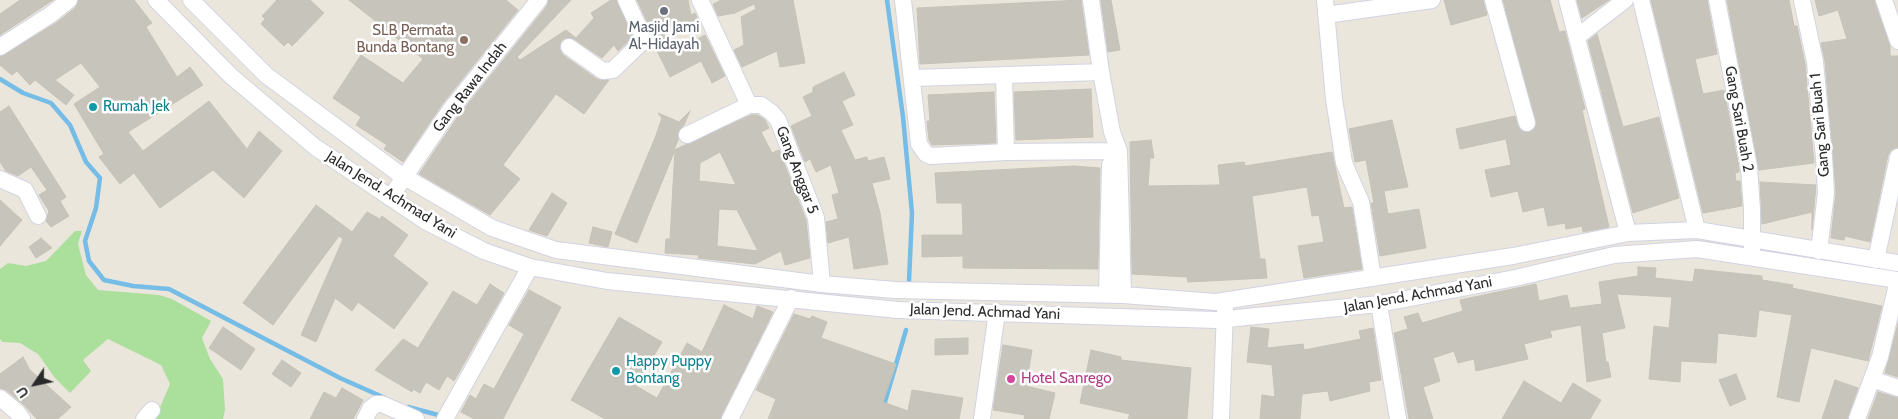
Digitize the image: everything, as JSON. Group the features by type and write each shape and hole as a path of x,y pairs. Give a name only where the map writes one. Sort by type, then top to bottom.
{"street":[{"path":"0,46 50,15 69,0"},
{"name":"Jalan Jend. Achmad Yani","path":"156,0 231,76 315,147 427,222 484,251 530,267 607,281 914,310 1221,320 1380,304 1516,278 1614,255 1697,249 1898,280"},
{"name":"Jalan Jend. Achmad Yani","path":"191,0 266,75 404,177 492,228 556,250 822,284 914,290 1115,295 1221,301 1513,256 1628,233 1697,230 1898,263"},
{"name":"Gang Rawa Indah","path":"390,198 451,109 538,0"},
{"path":"570,47 602,72 613,70 643,41 643,36 626,0"},
{"path":"687,135 748,105 700,0"},
{"path":"903,0 919,144 926,154 931,156 1006,152 1114,151"},
{"path":"1091,0 1114,151 1115,295"},
{"path":"1373,278 1361,202 1344,163 1334,99 1326,7 1432,0"},
{"path":"1494,0 1526,122"},
{"path":"1567,0 1628,233"},
{"path":"1577,37 1625,0"},
{"path":"1641,0 1697,230"},
{"name":"Gang Sari Buah 2","path":"1718,0 1748,167 1753,238 1752,258"},
{"name":"Gang Sari Buah 1","path":"1802,0 1815,62 1824,156 1826,193 1819,251"},
{"path":"1884,0 1898,41"},
{"path":"913,78 1101,72"},
{"path":"1004,76 1006,152"},
{"name":"Gang Anggar 5","path":"748,105 761,105 778,120 807,192 819,234 822,284"},
{"path":"362,179 375,157"},
{"path":"1876,260 1898,157"},
{"path":"0,180 25,190 38,216"},
{"path":"449,412 530,267"},
{"path":"1857,419 1880,357 1898,280"},
{"path":"914,290 914,310"},
{"path":"730,419 791,298"},
{"path":"1221,301 1221,419"},
{"path":"1380,304 1398,419"},
{"path":"982,419 997,312"},
{"path":"1210,419 1221,320"},
{"path":"1872,379 1898,388"},
{"path":"0,398 17,412 22,419"},
{"path":"365,419 370,409 376,404 382,404 416,419"}],"green space":[{"path":"75,231 82,231 78,244 86,275 98,290 159,295 172,299 211,321 202,338 210,359 223,379 225,410 223,419 155,419 170,384 161,365 108,339 83,360 91,371 70,393 55,378 38,354 20,343 2,342 0,339 0,269 8,263 26,266 46,261"}],"building":[{"path":"20,0 53,0 0,35 0,14"},
{"path":"79,0 134,0 152,23 146,27 177,77 190,67 203,85 128,132 143,151 209,101 247,149 259,131 282,151 244,198 213,170 160,208 134,173 120,184 99,157 104,154 74,104 100,87 81,63 55,80 74,95 66,105 35,80 30,85 17,71 12,75 0,65 0,57 56,23 75,8"},
{"path":"277,0 310,0 324,13 292,46 288,42 284,46 261,24 265,19 262,16"},
{"path":"349,0 506,0 518,10 443,103 403,162 384,149 387,145 356,125 361,117 333,98 361,55 403,83 423,59"},
{"path":"549,0 571,0 517,57 520,60 566,30 576,38 594,18 591,13 611,0 616,0 633,37 618,51 614,45 602,58 574,39 565,38 561,41 559,47 563,55 597,79 609,80 584,114 556,94 503,165 520,179 490,215 419,174 459,115 547,6"},
{"path":"637,0 688,0 691,15 695,13 698,20 661,28 674,52 705,35 725,76 712,83 701,61 670,77 653,43 652,32"},
{"path":"721,0 793,0 805,63 780,67 777,51 742,67 734,50 744,45 741,17 756,9 754,4 735,13 718,16 713,4"},
{"path":"1081,0 1089,55 920,64 917,8"},
{"path":"1101,0 1111,0 1120,50 1108,52"},
{"path":"1444,0 1483,0 1487,15 1451,25"},
{"path":"1503,0 1550,0 1559,32 1565,31 1585,109 1582,110 1609,227 1583,232 1582,226 1566,229 1565,223 1548,226 1544,207 1523,212 1518,191 1491,197 1485,170 1511,165 1506,139 1460,149 1456,129 1515,116 1518,126 1524,132 1530,132 1536,126"},
{"path":"1577,0 1609,0 1582,18"},
{"path":"1651,0 1707,0 1717,54 1695,59 1703,94 1724,90 1739,168 1739,172 1735,173 1736,181 1740,181 1742,206 1703,213"},
{"path":"1727,0 1789,0 1805,64 1814,163 1759,170"},
{"path":"1815,0 1874,0 1890,46 1890,56 1898,56 1898,147 1891,150 1888,155 1870,242 1845,236 1844,240 1831,238 1836,192 1825,61 1821,43 1847,39 1838,10 1819,16"},
{"path":"1597,34 1623,127 1659,117 1679,198 1633,213 1588,41"},
{"path":"844,72 855,95 842,101 853,125 841,130 855,160 867,157 868,161 884,157 890,179 872,183 880,213 888,264 854,269 849,237 828,243 826,222 838,219 832,195 839,193 831,165 816,172 810,159 805,162 791,126 812,116 803,97 813,92 813,87"},
{"path":"1091,89 1093,137 1016,140 1014,92"},
{"path":"994,92 996,143 932,145 929,140 927,121 930,121 928,95"},
{"path":"9,106 66,197 60,201 69,216 51,227 46,221 49,211 39,195 47,190 31,167 18,176 6,171 0,162 0,112"},
{"path":"690,111 684,125 679,130 674,150 751,115 758,115 765,120 769,128 761,132 772,153 779,150 806,220 810,258 785,265 781,251 755,264 698,258 699,255 665,253 666,239 670,239 675,150 637,243 615,234 655,138 662,118 658,113 679,122","holes":["720,152 736,185 699,181 700,163","719,209 737,210 758,251 717,246"]},
{"path":"1392,120 1408,187 1384,191 1388,214 1419,209 1426,248 1380,256 1371,203 1374,203 1366,160 1355,162 1349,129"},
{"path":"1151,140 1154,158 1150,158 1148,186 1220,185 1218,165 1244,162 1245,166 1332,152 1344,208 1352,207 1362,269 1304,278 1298,246 1324,242 1319,215 1312,216 1307,187 1252,196 1260,259 1265,259 1267,278 1188,282 1187,277 1132,274 1130,142"},
{"path":"1074,166 1100,168 1098,269 963,268 963,256 922,257 922,235 963,235 962,203 937,203 935,173"},
{"path":"1760,182 1816,185 1812,230 1812,212 1762,224"},
{"path":"552,193 567,203 547,236 529,230"},
{"path":"0,200 22,220 0,246"},
{"path":"316,205 352,232 367,212 380,219 382,216 408,235 393,256 428,283 394,329 358,302 352,311 335,298 316,342 301,335 343,239 339,236 273,325 243,303"},
{"path":"593,227 612,232 608,247 589,243"},
{"path":"41,238 52,248 36,258 29,247"},
{"path":"1638,267 1656,268 1655,278 1693,282 1695,269 1762,276 1762,280 1793,285 1792,288 1882,306 1868,361 1811,348 1799,402 1777,397 1792,315 1759,310 1756,337 1718,333 1716,363 1681,361 1680,382 1649,379 1654,326 1669,328 1672,297 1617,294 1625,328 1602,333 1606,362 1608,362 1611,377 1587,382 1581,325 1550,331 1552,337 1524,344 1528,359 1476,371 1474,359 1458,363 1454,351 1433,358 1440,381 1423,387 1433,419 1409,419 1394,333 1408,329 1404,317 1418,313 1422,323 1463,311 1460,300 1536,284 1539,301 1567,295 1570,308 1602,304 1599,282 1638,276"},
{"path":"490,284 504,293 454,381 447,376 439,390 426,382 420,393 413,389 412,392 375,370 403,339 418,348 453,291 477,305"},
{"path":"529,290 561,307 503,419 474,419 461,412 470,395 476,399 484,384 494,389 524,334 509,325"},
{"path":"724,305 753,319 757,306 773,312 720,419 605,419 571,400 619,317 662,342 636,386 657,398 687,343 702,352"},
{"path":"794,314 810,319 812,316 827,322 821,338 896,364 883,402 908,411 912,390 963,398 959,419 768,419 776,399 756,390"},
{"path":"1898,324 1898,377 1885,373"},
{"path":"223,327 255,349 241,370 209,348"},
{"path":"1251,327 1269,329 1267,348 1303,344 1304,350 1361,339 1359,331 1373,328 1381,380 1369,382 1370,391 1330,401 1328,391 1302,394 1300,419 1260,419 1262,395 1275,397 1272,365 1247,362"},
{"path":"968,338 968,354 935,355 935,339"},
{"name":"Hotel Sanrego","path":"1003,345 1032,350 1026,386 1055,393 1049,419 1024,419 1025,415 993,410"},
{"path":"1091,350 1121,357 1121,360 1191,368 1187,419 1128,419 1130,414 1080,403"},
{"path":"23,357 30,370 71,407 58,419 37,419 23,404 6,390 0,388 0,374"},
{"path":"282,360 301,373 291,387 272,374"},
{"path":"1736,374 1746,399 1730,406 1719,380"},
{"path":"1835,380 1858,388 1847,419 1822,419"},
{"path":"1524,381 1561,403 1573,383 1601,400 1590,419 1502,419"},
{"path":"342,388 363,400 353,419 310,419 324,392 336,398"},
{"path":"1878,392 1898,398 1898,419 1868,419"}],"waterway":[{"path":"887,0 903,117 912,213 909,281"},
{"path":"0,79 23,93 51,103 70,125 86,162 100,178 96,208 85,241 89,261 104,280 133,286 169,289 340,378 385,398"},
{"path":"880,419 906,330"},
{"path":"408,407 442,416"}],"place":[{"name":"Masjid Jami Al-Hidayah","path":"664,11"},
{"name":"SLB Permata Bunda Bontang","path":"464,40"},
{"name":"Rumah Jek","path":"93,107"},
{"name":"Happy Puppy Bontang","path":"616,371"},
{"name":"Hotel Sanrego","path":"1011,379"}]}
